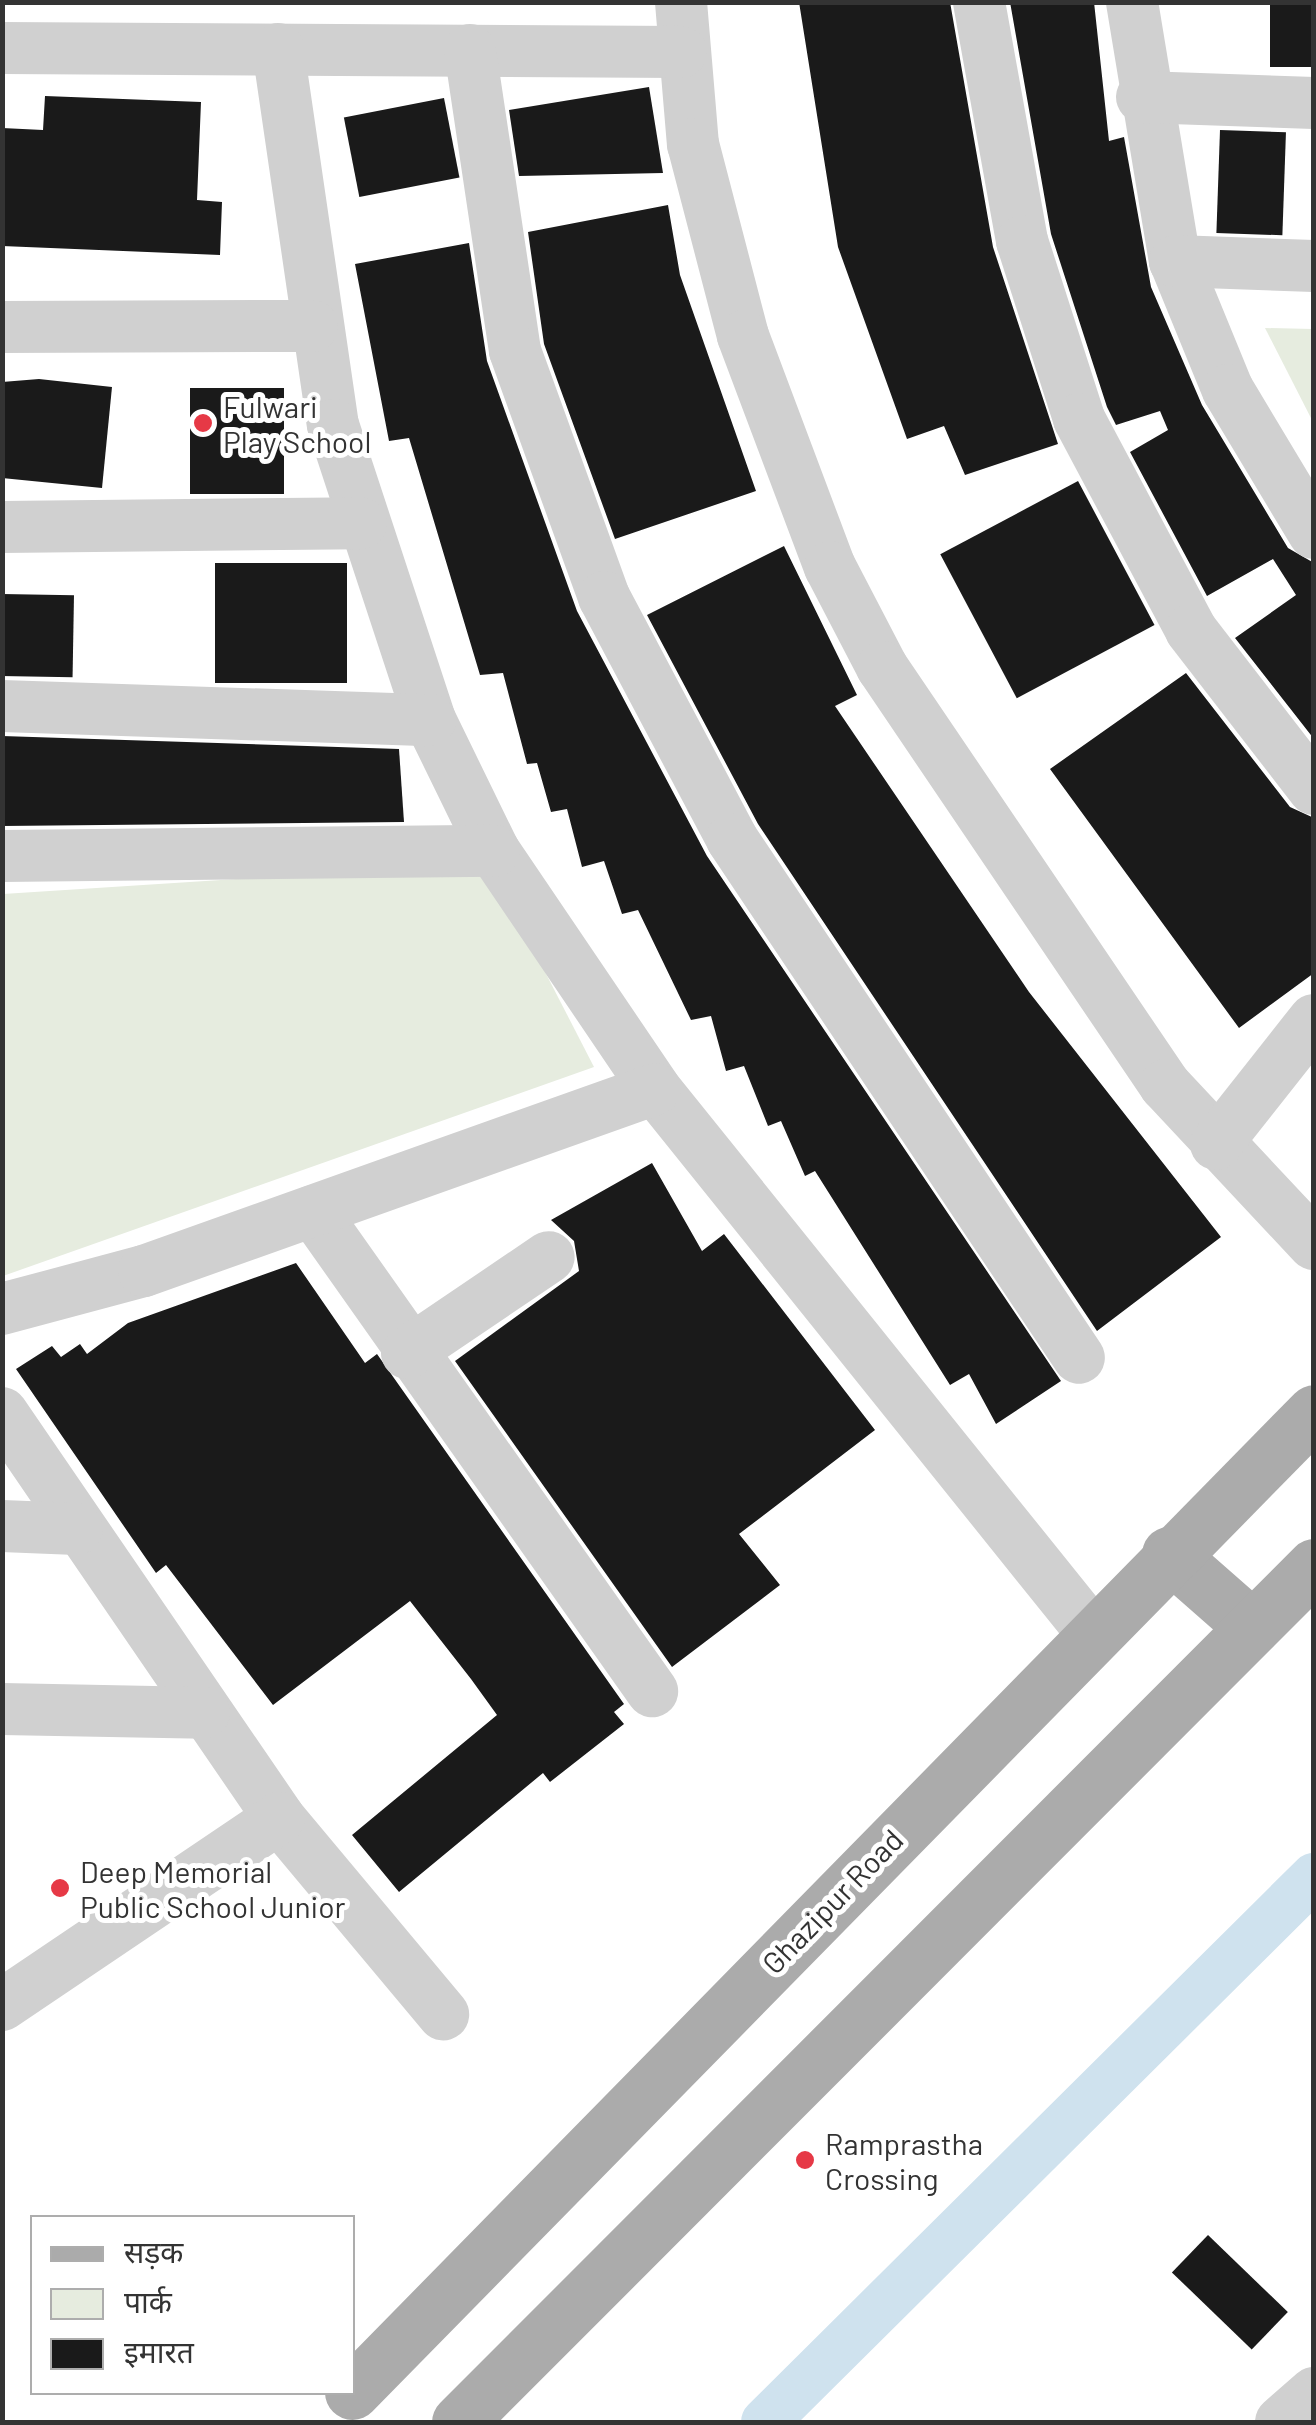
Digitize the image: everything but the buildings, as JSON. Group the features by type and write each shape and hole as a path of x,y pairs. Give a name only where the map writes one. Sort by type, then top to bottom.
{"main road":[{"name":"Ghazipur Road","path":"355,2389 1169,1554 1313,1414"},
{"path":"1169,1554 1252,1627"},
{"path":"458,2422 1252,1627 1309,1579"},
{"name":"Ghazipur Road","path":"323,2422 349,2395"}],"street":[{"path":"979,2 1017,222 1079,419 1191,630 1314,789"},
{"path":"1132,2 1142,97 1175,261 1228,390 1314,533"},
{"path":"2,48 470,50 681,27 693,144 743,336 830,567 979,814 1165,1086 1314,1244"},
{"path":"278,49 312,326 361,523 430,720 494,851 655,1089 1093,1634"},
{"path":"470,50 514,352 604,597 732,839 1079,1358"},
{"path":"1142,97 1314,103"},
{"path":"1175,261 1314,266"},
{"path":"2,327 312,326"},
{"path":"2,527 361,523"},
{"path":"2,706 430,720"},
{"path":"2,856 494,851"},
{"path":"1216,1144 1314,1020"},
{"path":"2,1309 313,1210 655,1089"},
{"path":"313,1210 407,1353 652,1691"},
{"path":"407,1353 548,1257"},
{"path":"2,1413 77,1529 278,1818 443,2014"},
{"path":"2,1526 77,1529"},
{"path":"2,1709 204,1713"},
{"path":"2,2005 278,1818"},
{"path":"1281,2422 1314,2393"}],"green space":[{"path":"1265,328 1313,329 1313,422"},
{"path":"489,863 594,1067 3,1276 3,894"}],"waterway":[{"path":"765,2422 1314,1877"}],"place":[{"name":"Fulwari Play School","path":"203,423"},
{"name":"Deep Memorial Public School Junior","path":"60,1888"},
{"name":"Ramprastha Crossing","path":"805,2160"}]}
